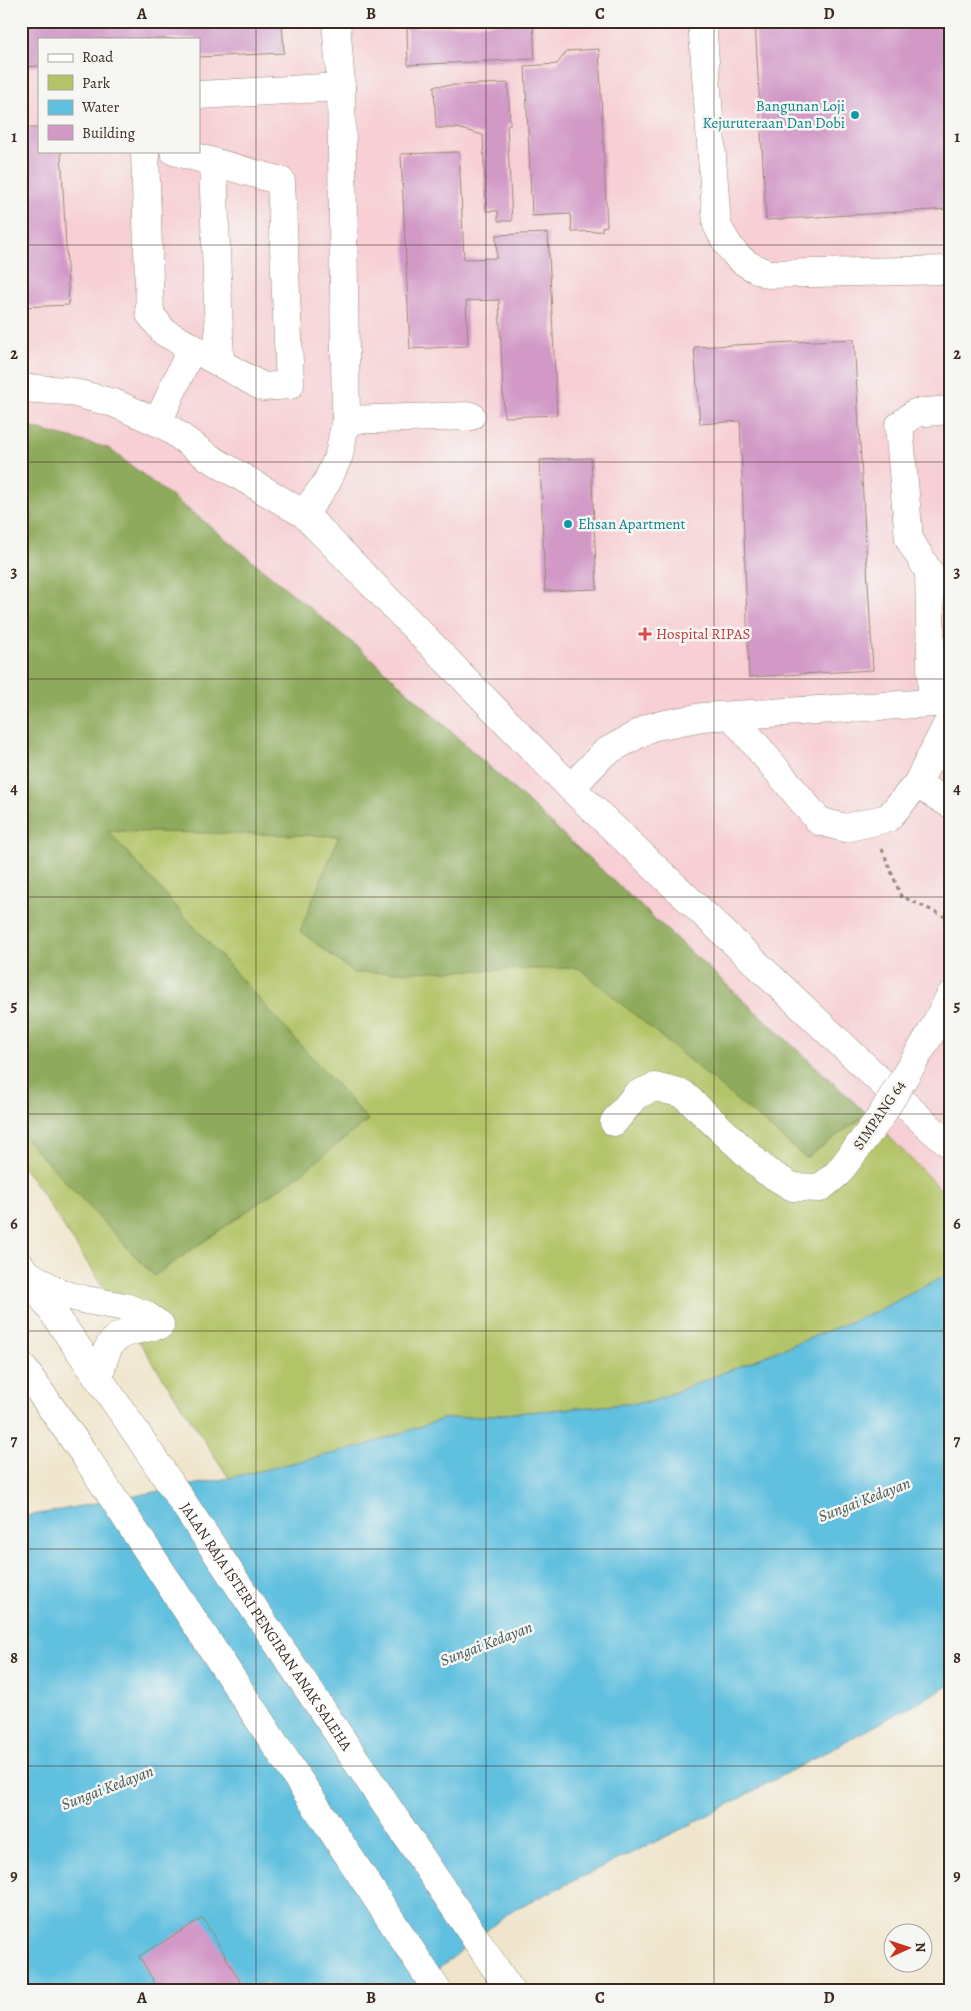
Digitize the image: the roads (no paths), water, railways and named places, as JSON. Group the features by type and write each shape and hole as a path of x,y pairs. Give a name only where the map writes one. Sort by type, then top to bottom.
{"main road":[{"path":"304,514 327,482 339,455 346,420 341,87 336,21"},
{"path":"702,21 717,225 729,249 750,267 768,274 950,270"},
{"path":"200,95 341,87"},
{"path":"145,152 150,314 164,332 263,387 290,385 281,182 177,152"},
{"path":"212,162 220,363"},
{"path":"158,422 192,347"},
{"path":"21,388 67,391 114,403 158,422 208,457 304,514 571,788 923,1121 950,1144"},
{"path":"732,716 819,821 845,828 888,818 917,784 944,708 929,572 909,539 900,426 915,413 950,410"},
{"path":"346,420 471,416"},
{"path":"571,788 604,754 652,727 702,717 944,708"},
{"path":"917,784 950,804"},
{"name":"SIMPANG 64","path":"614,1122 636,1095 654,1087 683,1094 766,1172 793,1187 820,1188 838,1173 879,1119 931,1033 950,996"},
{"path":"23,1269 59,1293 125,1307 144,1314 160,1326 126,1332 111,1343 104,1354 99,1379"},
{"name":"JALAN RAJA ISTERI PENGIRAN ANAK SALEHA","path":"23,1269 131,1425 510,1990"},
{"path":"21,1365 84,1454 437,1990"}],"water":[{"name":"Sungai Kedayan","path":"950,1273 950,1685 690,1825 511,1911 412,1990 276,1990 269,1985 259,1984 247,1990 21,1990 21,1516 229,1478 357,1448 443,1419 651,1402 877,1311"}],"place":[{"name":"Bangunan Loji Kejuruteraan Dan Dobi","path":"855,115"},
{"name":"Ehsan Apartment","path":"568,524"},
{"name":"Hospital RIPAS","path":"645,634"}]}
